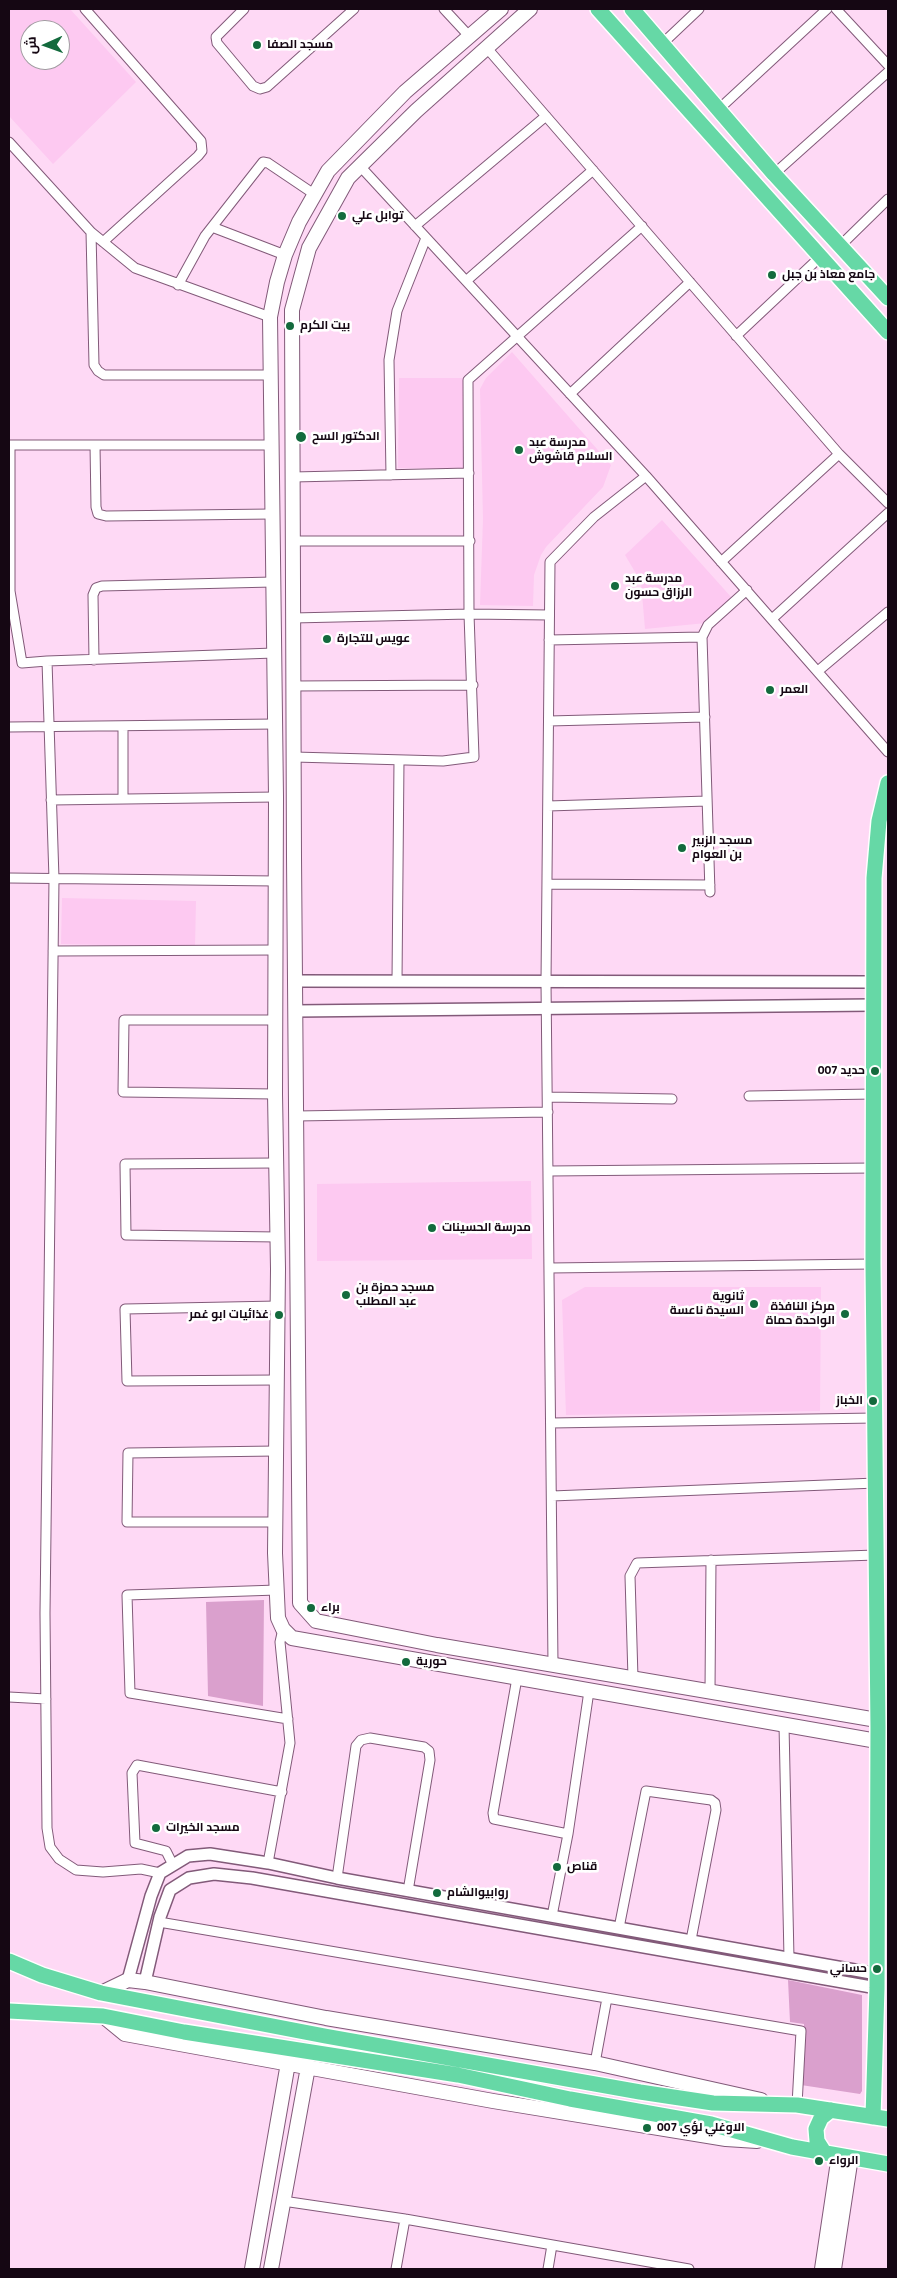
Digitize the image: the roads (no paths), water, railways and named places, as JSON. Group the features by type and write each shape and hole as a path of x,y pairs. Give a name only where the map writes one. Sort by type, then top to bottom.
{"main road":[{"path":"501,9 405,92 328,171 314,194 285,255 270,317 276,724 275,1094 278,1237 276,1451 278,1618 283,1628 292,1638 877,1741"},
{"path":"530,9 359,165 348,178 309,248 292,310 300,1603 316,1621 877,1720"},
{"path":"598,9 888,332"},
{"path":"632,9 774,174 839,247 888,298"},
{"path":"9,1960 42,1975 101,1992 325,2036 640,2092 713,2103 797,2105 881,2118 877,1981 883,1844 877,1720 882,1691 876,1555 876,1483 882,1448 875,1418 873,1264 874,1094 881,1025 873,1006 878,973 874,878 880,821 888,783"},
{"path":"101,1992 128,1980 145,1982 326,2018 595,2063 781,2105"},
{"path":"9,2011 103,2016 194,2034 458,2075 570,2099 711,2124 775,2142 888,2164"},
{"path":"103,2016 125,2034 726,2139 775,2142"},
{"path":"252,2269 288,2063"},
{"path":"271,2269 308,2067"},
{"path":"824,2152 817,2141 816,2129 821,2118 831,2110"},
{"path":"822,2269 845,2156"},
{"path":"834,2269 845,2156"}],"street":[{"path":"85,9 201,141 202,151 103,242"},
{"path":"244,9 216,37 217,43 253,86 260,89 267,87 354,9"},
{"path":"444,9 470,37"},
{"path":"662,44 699,9"},
{"path":"719,109 827,9"},
{"path":"836,9 888,65"},
{"path":"486,48 839,454 888,503"},
{"path":"774,174 888,72"},
{"path":"415,226 546,116"},
{"path":"9,142 91,232 135,268 270,317"},
{"path":"178,285 212,227 263,162 268,163 314,194"},
{"path":"359,165 646,476 748,590 888,752"},
{"path":"466,281 593,170"},
{"path":"839,247 888,199"},
{"path":"294,757 444,760 474,757 469,614 468,380 642,226"},
{"path":"212,227 285,255"},
{"path":"91,232 94,365 98,372 104,375 271,375"},
{"path":"391,475 391,350 397,311 426,238"},
{"path":"736,336 820,257"},
{"path":"570,394 690,282"},
{"path":"271,445 9,445 9,591 22,663 274,654"},
{"path":"95,445 96,507 98,514 106,516 272,514"},
{"path":"721,562 839,454"},
{"path":"293,477 469,473"},
{"path":"553,1664 546,982 550,562 594,517 646,476"},
{"path":"772,619 888,513"},
{"path":"293,541 470,541"},
{"path":"94,660 93,595 96,588 102,586 273,582"},
{"path":"547,884 710,889 702,637 708,626 748,590"},
{"path":"818,671 888,612"},
{"path":"293,618 469,614 549,615"},
{"path":"550,640 702,637"},
{"path":"47,661 54,879 44,1612 47,1828 50,1846 59,1859 76,1870 104,1872 141,1869 160,1873"},
{"path":"294,686 472,684"},
{"path":"549,721 705,717"},
{"path":"9,727 276,724"},
{"path":"123,726 123,798"},
{"path":"396,981 400,760"},
{"path":"51,800 276,797"},
{"path":"548,806 707,801"},
{"path":"9,878 276,881"},
{"path":"53,951 276,950"},
{"path":"295,981 546,982 878,973"},
{"path":"295,1011 873,1006"},
{"path":"275,1094 123,1092 124,1020 276,1020"},
{"path":"749,1096 874,1094"},
{"path":"548,1097 672,1099"},
{"path":"296,1116 548,1112"},
{"path":"276,1163 125,1164 126,1235 278,1237"},
{"path":"549,1171 874,1168"},
{"path":"550,1268 873,1264"},
{"path":"277,1380 127,1380 125,1309 278,1306"},
{"path":"551,1423 875,1418"},
{"path":"276,1451 128,1453 127,1522 276,1522"},
{"path":"552,1496 876,1483"},
{"path":"633,1678 630,1576 636,1563 876,1555"},
{"path":"710,1560 710,1691"},
{"path":"277,1590 127,1595 130,1693 288,1719"},
{"path":"268,1863 290,1743 280,1642 283,1628"},
{"path":"517,1678 493,1813 494,1820 568,1834"},
{"path":"552,1916 568,1834 589,1691"},
{"path":"9,1697 46,1698"},
{"path":"784,1724 789,1958"},
{"path":"336,1878 356,1746 361,1740 370,1738 424,1747 429,1751 430,1760 408,1891"},
{"path":"173,1865 166,1851 135,1843 132,1773 137,1765 282,1792"},
{"path":"619,1928 646,1791 711,1800 715,1803 716,1810 690,1940"},
{"path":"128,1980 151,1896 160,1873 188,1856 210,1854 789,1958 877,1981"},
{"path":"145,1982 159,1922 170,1890 189,1878 214,1874 877,1981"},
{"path":"159,1922 801,2031 797,2105"},
{"path":"595,2063 608,1998"},
{"path":"283,2201 405,2219 687,2269"},
{"path":"396,2269 405,2219"},
{"path":"548,2269 552,2245"}],"place":[{"name":"مسجد الصفا","path":"257,45"},
{"name":"توابل علي","path":"342,216"},
{"name":"جامع معاذ بن جبل","path":"772,275"},
{"name":"بيت الكرم","path":"290,326"},
{"name":"الدكتور السح","path":"301,437"},
{"name":"مدرسة عبد السلام قاشوش","path":"519,450"},
{"name":"مدرسة عبد الرزاق حسون","path":"615,586"},
{"name":"عويس للتجارة","path":"327,639"},
{"name":"العمر","path":"770,690"},
{"name":"مسجد الزبير بن العوام","path":"682,848"},
{"name":"حديد 007","path":"875,1071"},
{"name":"مدرسة الحسينات","path":"432,1228"},
{"name":"مسجد حمزة بن عبد المطلب","path":"346,1295"},
{"name":"ثانوية السيدة ناعسة","path":"754,1304"},
{"name":"مركز النافذة الواحدة حماة","path":"845,1314"},
{"name":"غذائيات ابو غمر","path":"279,1315"},
{"name":"الخباز","path":"873,1401"},
{"name":"براء","path":"311,1608"},
{"name":"حورية","path":"406,1662"},
{"name":"مسجد الخيرات","path":"156,1828"},
{"name":"قناص","path":"557,1867"},
{"name":"روابيوالشام","path":"437,1893"},
{"name":"حساني","path":"877,1969"},
{"name":"الاوغلي لؤي 007","path":"647,2128"},
{"name":"الرواء","path":"819,2161"}]}
